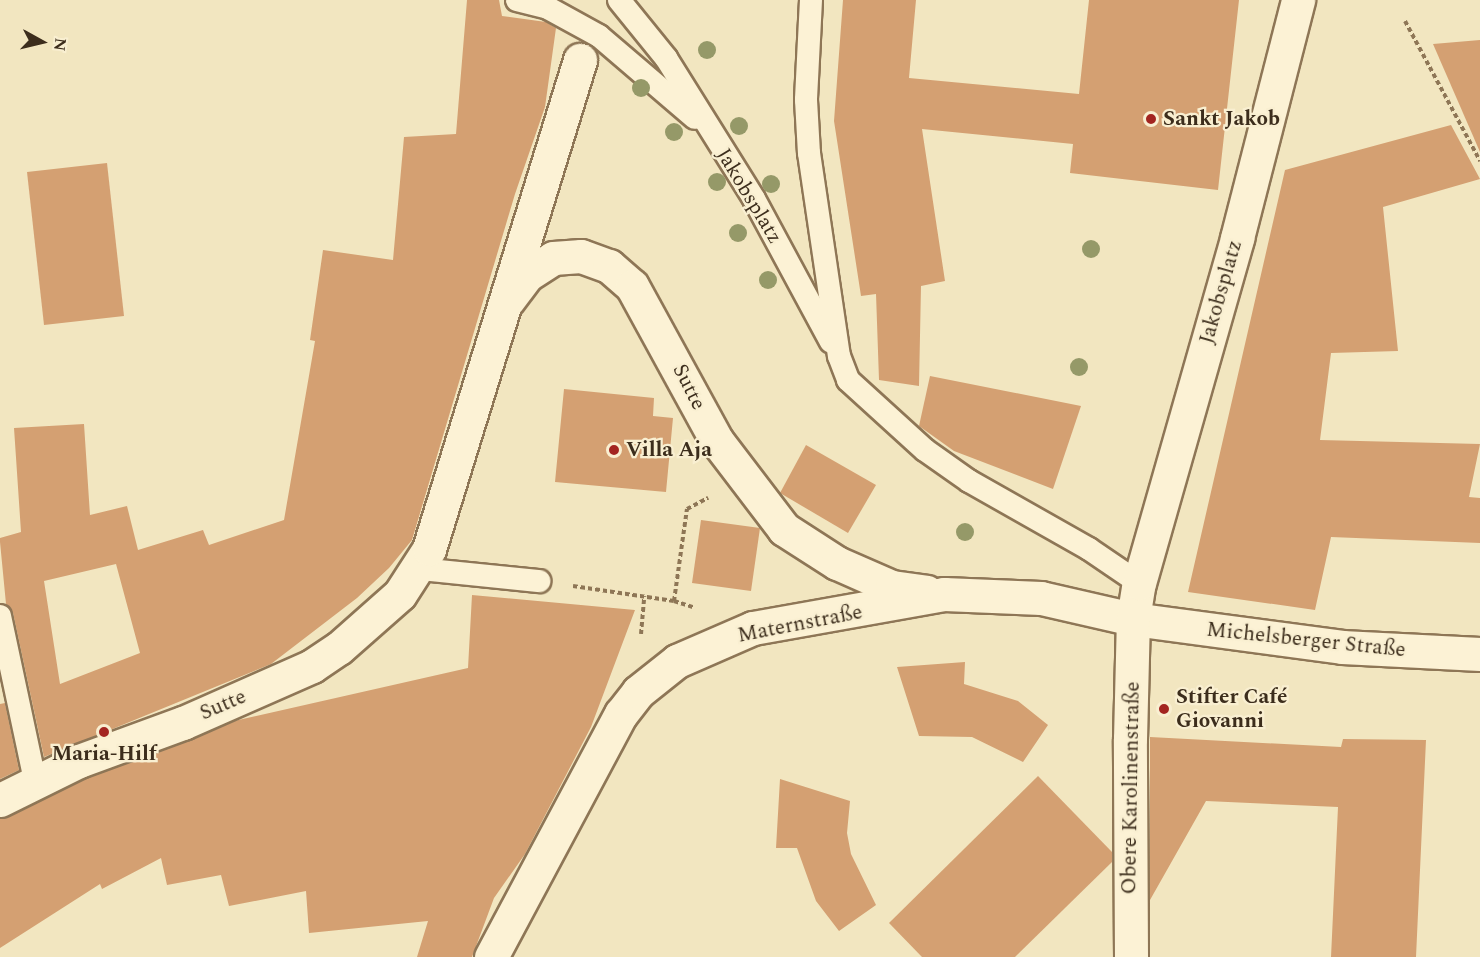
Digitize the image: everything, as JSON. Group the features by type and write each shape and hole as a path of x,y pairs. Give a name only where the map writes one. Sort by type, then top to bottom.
{"street":[{"name":"Jakobsplatz","path":"1133,619 1139,583 1237,238 1298,0"},
{"name":"Sutte","path":"0,800 34,781 183,723 312,666 373,619 400,594 420,569 429,549 580,60"},
{"name":"Sutte","path":"503,306 527,275 553,258 580,256 609,266 638,296 717,441 742,479 784,529 837,563 892,587 944,594"},
{"name":"Maternstraße","path":"491,957 621,714 638,692 676,661 753,628 944,594 1041,598 1133,619"},
{"name":"Michelsberger Straße","path":"1133,619 1342,647 1480,654"},
{"name":"Obere Karolinenstraße","path":"1131,957 1133,619"}],"lane":[{"name":"Jakobsplatz","path":"517,0 548,8 599,36 710,131"},
{"name":"Jakobsplatz","path":"811,0 806,100 809,153 839,356"},
{"name":"Jakobsplatz","path":"624,1 666,58 754,199 839,356 848,380 925,450 969,481 1089,549 1139,583"},
{"path":"420,569 539,581"},
{"path":"0,616 34,781"}],"path":[{"path":"1405,21 1480,161"},
{"path":"674,601 687,509 742,479"},
{"path":"583,588 665,600"}],"building":[{"path":"467,0 499,0 502,16 546,22 556,28 545,107 515,194 412,540 389,568 357,598 271,664 44,757 13,613 6,604 0,542 0,538 21,532 14,428 84,424 90,515 127,506 138,550 203,530 209,545 284,520 315,341 310,340 323,250 393,260 404,137 456,134","holes":["116,564 140,653 60,684 44,581"]},
{"path":"843,0 916,0 909,78 1079,94 1089,0 1239,0 1218,190 1070,173 1073,144 922,129 945,281 921,286 919,386 879,380 876,294 861,296 834,121"},
{"path":"1480,40 1480,152 1433,44"},
{"path":"1451,125 1480,179 1383,207 1398,351 1331,353 1320,440 1480,444 1469,497 1480,498 1480,543 1331,537 1315,610 1188,592 1285,170"},
{"path":"107,163 124,316 44,325 27,172"},
{"path":"930,376 1081,406 1053,489 954,451 919,426"},
{"name":"Villa Aja","path":"564,389 654,398 653,416 673,418 666,492 555,482"},
{"path":"806,445 876,485 848,533 780,493"},
{"path":"701,520 760,528 751,591 692,583"},
{"path":"472,595 635,610 591,727 525,854 494,898 472,957 417,957 428,921 309,933 306,891 229,906 221,875 167,885 161,858 102,889 100,884 0,948 0,819 86,778 234,721 468,668"},
{"path":"965,662 964,684 1018,701 1048,725 1023,762 972,737 919,736 897,667"},
{"path":"5,703 19,770 0,779 0,704"},
{"path":"1150,737 1341,747 1343,739 1426,740 1416,957 1331,957 1338,807 1206,801 1150,900"},
{"path":"1038,776 1112,852 1112,862 1015,957 922,957 889,923"},
{"path":"780,779 850,801 847,833 851,854 876,905 839,931 816,901 797,848 776,848"}],"place":[{"name":"Sankt Jakob","path":"1151,119"},
{"name":"Villa Aja","path":"614,450"},
{"name":"Stifter Café Giovanni","path":"1164,709"},
{"name":"Maria-Hilf","path":"104,732"}]}
